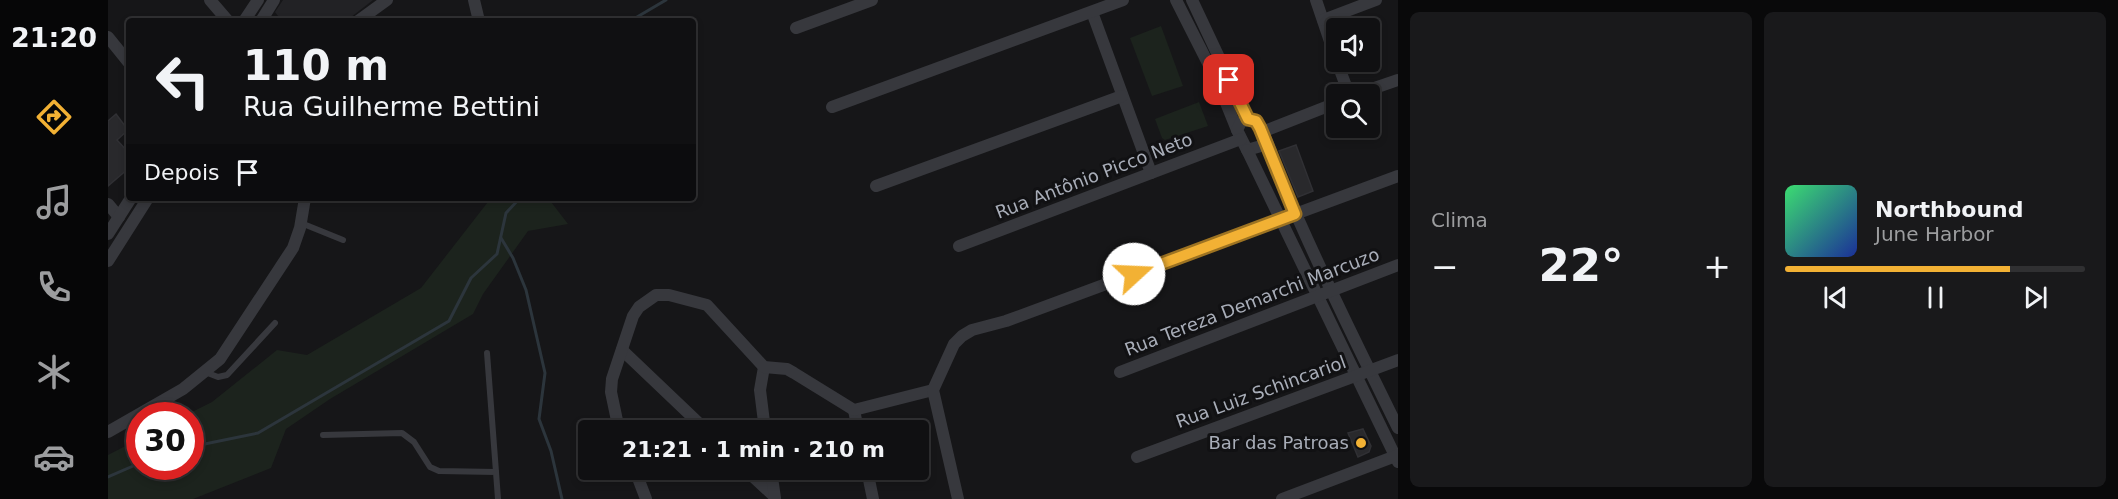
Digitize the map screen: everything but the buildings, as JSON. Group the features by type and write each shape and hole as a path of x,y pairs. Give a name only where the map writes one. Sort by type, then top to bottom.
{"street":[{"path":"210,0 225,18"},
{"path":"246,18 258,0"},
{"path":"263,18 274,0"},
{"path":"362,18 387,0"},
{"path":"474,0 478,18"},
{"path":"796,28 872,0"},
{"path":"832,107 1123,0"},
{"path":"1176,0 1397,458 1282,499"},
{"path":"1192,0 1248,119"},
{"path":"1316,0 1326,29"},
{"path":"1323,20 1376,0"},
{"path":"1092,12 1151,173"},
{"path":"108,38 126,59"},
{"path":"1380,86 1398,80"},
{"path":"876,186 1122,96"},
{"path":"1264,136 1326,107"},
{"path":"1242,140 1241,122 1248,119 1256,121 1295,214 1398,428"},
{"name":"Rua Antônio Picco Neto","path":"959,246 1242,140 1261,146 1264,136"},
{"path":"958,499 933,390 959,339 972,330 1006,321 1398,176"},
{"path":"108,234 129,201"},
{"path":"108,261 146,201"},
{"path":"108,432 183,389 205,372 232,343 292,248 301,222 304,201"},
{"path":"108,204 119,217"},
{"name":"Rua Tereza Demarchi Marcuzo","path":"1120,372 1331,289 1398,266"},
{"path":"617,420 610,386 636,310 651,297 663,294 707,304 764,367 794,372 854,410 856,420"},
{"path":"622,350 696,420"},
{"name":"Rua Luiz Schincariol","path":"1137,457 1398,360"},
{"path":"764,367 760,390 764,420"},
{"path":"854,410 933,390"},
{"path":"639,480 646,499"},
{"path":"756,480 775,498"},
{"path":"772,480 775,498"},
{"path":"869,480 873,499"}],"lane":[{"path":"301,222 343,240"},
{"path":"205,372 218,377 227,375 275,323"},
{"path":"487,353 498,499"},
{"path":"322,435 402,433 414,442 430,467 440,471 496,472"}],"shaded area":[{"path":"283,0 373,0 350,18 280,18 275,12"},
{"path":"1161,26 1183,86 1152,96 1130,38"},
{"path":"1199,102 1208,126 1165,140 1162,138 1155,119"},
{"path":"489,201 550,201 568,224 528,231 483,294 473,314 330,399 286,429 271,468 193,499 108,499 108,455 126,446 126,480 204,480 204,406 277,350 307,355 421,288"}],"waterway":[{"path":"637,18 666,0"},
{"path":"204,444 258,433 449,321 471,278 497,254 506,213 517,201"},
{"path":"501,238 513,258 526,290 545,373 539,419 551,451 562,499"},
{"path":"108,477 126,469"}],"place":[{"name":"Bar das Patroas","path":"1361,443"}],"route":[{"path":"1134,274 1295,214 1266,140 1256,121 1248,119 1229,80"}]}
